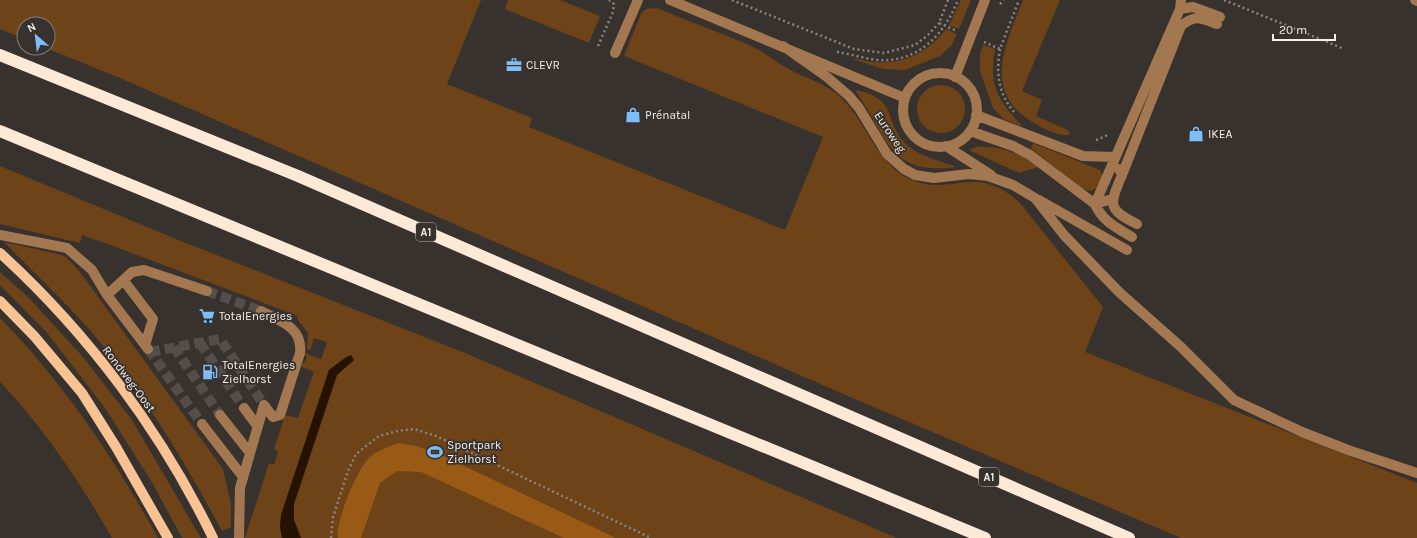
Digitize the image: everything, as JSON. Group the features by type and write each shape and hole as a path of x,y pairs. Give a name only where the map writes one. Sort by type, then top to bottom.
{"highway":[{"name":"A1","path":"0,55 298,176 1129,538"},
{"path":"0,131 984,538"}],"main road":[{"name":"Rondweg-Oost","path":"0,253 30,280 82,339 128,396 171,461 213,538"},
{"path":"0,301 35,337 82,393 131,472 168,538"}],"street":[{"path":"615,53 638,0"},
{"name":"Euroweg","path":"670,0 905,98 904,116 912,134 927,144 946,146 998,180"},
{"path":"955,76 985,0"},
{"path":"1095,204 1181,4 1193,7 1219,21 1200,18 1190,19 1181,26 1112,199 1113,208 1120,215 1137,224"},
{"name":"Euroweg","path":"783,46 827,77 849,96 859,108 887,154 904,169 915,175 934,178 969,174 998,180 1013,185 1127,250"},
{"path":"905,98 917,81 925,76 946,73 955,76 970,88 974,97 976,115 970,131 959,140 946,146"},
{"path":"976,115 1027,136 1083,156 1115,158"},
{"path":"970,131 1021,150 1044,164 1095,204 1099,214 1108,222 1132,237"},
{"path":"1115,158 1122,175"},
{"path":"1036,198 1064,235 1119,292 1181,347 1234,400 1302,432 1348,450 1417,473"},
{"path":"1095,204 1112,199"},
{"path":"0,235 67,248 92,270 107,295 146,347 153,319 124,281"},
{"path":"107,295 124,281 132,272 144,270 207,291"},
{"path":"239,538 240,488 264,405 272,417 280,415 300,353 301,345 298,335 292,328 261,312"},
{"path":"244,408 258,427"},
{"path":"220,415 250,454"},
{"path":"202,424 243,477"}],"path":[{"path":"598,46 613,12 614,4 609,0"},
{"path":"732,0 854,48 884,53 915,45 928,36 938,23"},
{"path":"836,51 877,60 890,60 910,55 927,44 946,26 958,0"},
{"path":"1224,0 1342,48"},
{"path":"1000,49 997,65 998,80 1011,108 1018,116"},
{"path":"1090,142 1112,132"},
{"path":"331,538 333,517 348,471 356,454 379,436 414,429 436,436 651,538"}],"shaded area":[{"path":"0,0 481,0 447,84 532,118 529,127 785,230 823,137 624,56 641,14 646,9 657,8 747,44 785,67 832,90 847,104 888,163 899,173 912,180 927,184 940,185 977,182 990,184 1004,191 1020,203 1103,307 1085,352 1417,483 1417,538 1181,538 841,393 120,78 56,52 56,16 16,16 16,36 0,29"},
{"path":"508,0 560,0 600,16 589,43 505,9"},
{"path":"961,0 971,0 959,29 949,25"},
{"path":"1023,0 1060,0 1022,91 1042,100 1036,116 1068,130 1070,134 1068,135 1054,133 1031,121 1016,109 1006,95 1002,80 1002,65 1005,48"},
{"path":"946,29 957,34 951,46 940,56 905,70 883,69 852,59 870,62 884,62 905,59 923,51"},
{"path":"983,45 995,49 993,74 997,93 1023,127 1003,119 993,108 980,71 980,54"},
{"path":"936,85 946,85 955,89 961,95 965,104 965,114 961,123 955,129 946,133 936,133 927,129 921,123 917,114 917,104 921,95 927,89"},
{"path":"857,90 870,94 884,104 898,134 909,147 929,158 957,167 934,168 917,166 903,159 893,150 884,138 856,92"},
{"path":"1033,143 1100,170 1102,176 1099,185 1091,191 1083,189 1033,150 1031,148"},
{"path":"976,147 993,147 1009,151 1017,154 1038,167 1019,173 969,150"},
{"path":"0,166 176,239 465,353 897,538 301,538 294,520 294,504 330,393 337,375 344,368 345,358 329,370 281,515 280,527 282,538 245,538 269,463 274,465 278,451 274,449 285,415 298,418 314,372 302,367 302,363 304,363 307,357 305,356 306,352 309,355 321,359 327,342 314,338 310,350 307,349 308,333 297,319 298,316 105,243 82,235 80,243 0,224"},
{"path":"4,242 66,257 80,272 223,469 231,504 231,527 222,531 193,478 161,426 127,376 108,352 79,318"},
{"path":"0,272 28,297 83,357 132,420 201,538 182,538 153,484 105,408 48,334 0,285"},
{"path":"0,318 46,369 67,395 106,450 158,538 112,538 87,496 60,456 32,418 0,382"},
{"path":"351,355 354,360 337,375 294,504 294,520 301,538 282,538 280,527 281,515 329,370"},
{"path":"399,443 416,446 441,455 616,538 564,538 421,472 397,471 380,483 361,538 338,538 340,521 347,498 362,466 374,454"}],"tunnel":[{"path":"207,291 261,311"},
{"path":"150,352 220,339 264,405"},
{"path":"200,343 244,408"},
{"path":"174,347 220,415"},
{"path":"148,349 202,424"}],"place":[{"name":"CLEVR","path":"514,65"},
{"name":"Prénatal","path":"633,115"},
{"name":"IKEA","path":"1196,134"},
{"name":"TotalEnergies","path":"207,316"},
{"name":"TotalEnergies Zielhorst","path":"210,372"},
{"name":"Sportpark Zielhorst","path":"435,452"}]}
